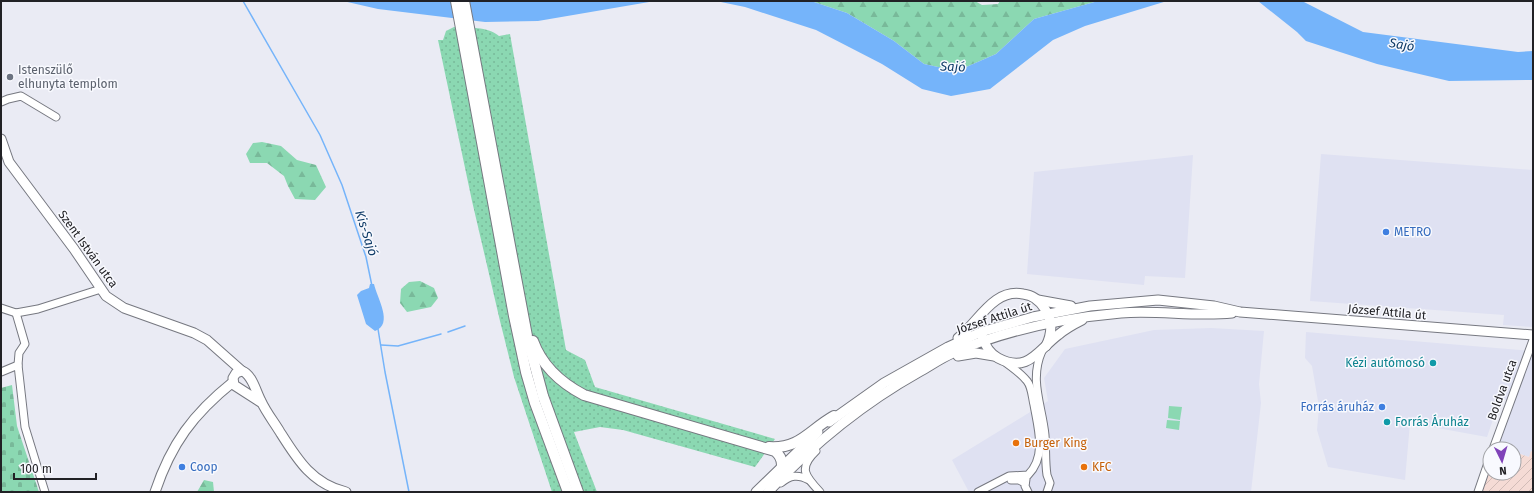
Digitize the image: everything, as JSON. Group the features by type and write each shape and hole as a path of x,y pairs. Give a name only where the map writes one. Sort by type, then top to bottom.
{"highway":[{"path":"456,1 467,36 520,303 543,396 578,492"},
{"path":"464,1 467,36 514,316 526,372 535,403 568,492"},
{"path":"520,303 540,356 551,371 574,390 594,399 761,446 778,454 782,465 781,473 771,491"},
{"path":"761,446 780,447 794,444 838,419"}],"main road":[{"name":"Szent István utca","path":"1,139 9,162 74,249 106,296 124,308 194,333 207,340 230,360 238,381"},
{"path":"948,347 968,331 994,300 1007,294 1020,293 1037,300 1067,306 1090,306"},
{"path":"1037,300 1048,313 1051,323 1050,336 1044,349"},
{"name":"József Attila út","path":"756,492 782,465 884,383 948,347 1048,313 1090,306 1158,300 1214,306 1240,312 1533,335"},
{"path":"985,311 981,322 982,336 986,348 1003,361 1023,362 1036,357 1058,335 1090,316"},
{"name":"József Attila út","path":"771,491 838,419 982,336 1090,316 1149,312 1214,315 1240,312"},
{"path":"925,369 965,354 985,354 995,356"},
{"path":"155,492 169,456 183,433 201,410 219,393 249,374 262,403 298,460 312,476 329,487 346,492"},
{"path":"238,381 248,386 251,381"},
{"path":"238,381 262,403"}],"street":[{"path":"1,102 8,98 21,96 56,117"},
{"path":"1,308 16,313 38,309 101,289"},
{"path":"16,313 25,344 19,353 18,365 25,427 45,492"},
{"name":"Boldva utca","path":"1496,441 1533,340"},
{"path":"1044,349 1038,362 1035,374 1044,422 1047,475 1050,483 1047,492"},
{"path":"1003,361 1027,381 1031,390 1040,435 1039,453 1025,483 1028,492"},
{"path":"1,372 18,365"},
{"path":"820,492 809,480 805,470 808,459 838,430 838,419"},
{"path":"978,492 1009,476 1030,474 1039,471 1047,475"},
{"path":"771,491 792,476 801,476 809,480"},
{"path":"1001,481 1013,479 1025,483"},
{"path":"1478,492 1482,480"}],"shaded area":[{"path":"1321,154 1533,170 1533,327 1503,325 1504,315 1310,301"},
{"path":"1193,155 1185,278 1145,276 1144,285 1027,274 1034,172"},
{"path":"1211,328 1264,331 1259,384 1261,403 1251,492 969,492 952,460 1048,401 1044,378 1065,349 1154,330"},
{"path":"1306,332 1533,351 1533,452 1531,451 1530,457 1522,454 1522,441 1500,441 1514,401 1500,399 1487,437 1410,423 1405,480 1328,467 1317,430 1319,407 1312,366 1305,358"},
{"path":"1531,451 1533,452 1533,492 1482,492 1486,481 1522,481 1522,455 1529,457"}],"green space":[{"path":"811,1 975,1 982,5 998,4 1000,1 1098,1 1034,19 996,54 957,71 924,64 894,41 847,13"},
{"path":"454,27 483,29 499,36 510,34 566,350 585,360 595,387 775,439 755,467 623,430 600,427 574,432 597,492 552,492 514,377 472,201 438,40 443,40 446,31"},
{"path":"262,142 281,146 297,160 316,165 326,187 315,200 295,199 284,176 267,163 250,163 246,154 253,143"},
{"path":"420,281 434,288 438,298 431,307 407,312 400,303 401,289 409,282"},
{"path":"12,385 17,426 39,492 1,492 1,388"},
{"path":"1169,406 1182,407 1180,420 1168,418"},
{"path":"1167,420 1180,421 1179,430 1166,428"},
{"path":"204,480 213,482 214,492 197,492"}],"water":[{"path":"343,1 655,1 538,21 485,22 378,9"},
{"path":"716,1 811,1 847,13 894,41 924,64 957,71 996,54 1034,19 1098,1 1167,1 1085,26 1053,40 990,89 951,96 922,89 882,64 816,30 745,7"},
{"name":"Sajó","path":"1258,1 1302,1 1363,32 1518,52 1533,51 1533,80 1449,81 1377,64 1306,41"},
{"path":"370,284 374,284 384,317 381,328 375,331 366,324 357,295 361,291 369,288"}],"waterway":[{"name":"Kis-Sajó","path":"243,1 320,135 342,185 366,257 372,286"},
{"path":"448,332 465,326"},
{"name":"Kis-Sajó","path":"378,329 409,492"},
{"path":"381,345 398,346 441,334"}],"place":[{"name":"Istenszülő elhunyta templom","path":"10,77"},
{"name":"METRO","path":"1386,232"},
{"name":"Kézi autómosó","path":"1433,363"},
{"name":"Forrás áruház","path":"1382,407"},
{"name":"Forrás Áruház","path":"1387,422"},
{"name":"Burger King","path":"1016,443"},
{"name":"Coop","path":"182,467"},
{"name":"KFC","path":"1084,467"}]}
